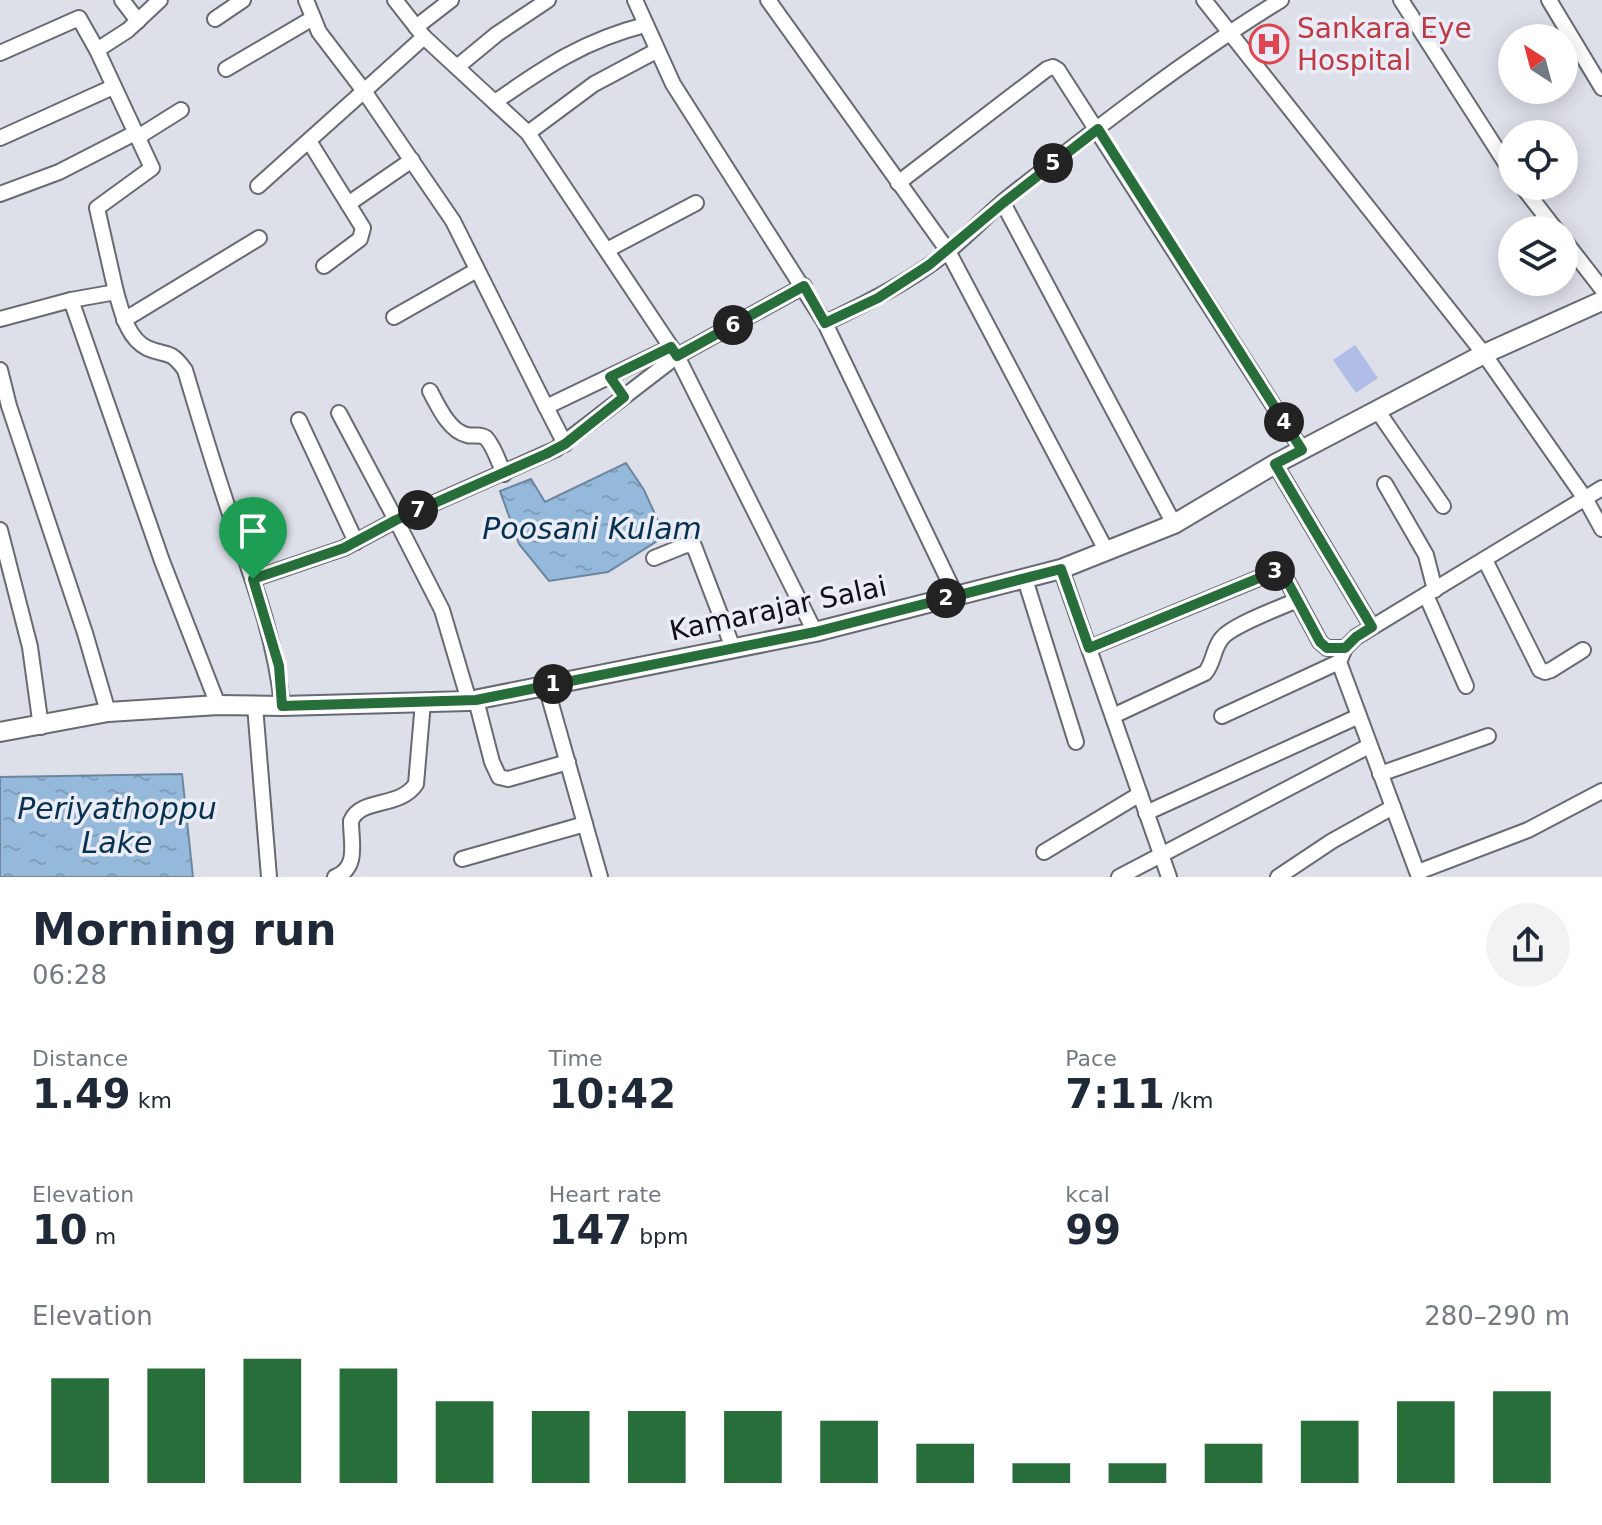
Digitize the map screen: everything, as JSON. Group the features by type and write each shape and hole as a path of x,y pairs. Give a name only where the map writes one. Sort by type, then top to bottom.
{"main road":[{"name":"Kamarajar Salai","path":"0,732 41,727 108,712 218,705 473,700 815,632 1025,579 1061,569 1174,524 1275,464 1484,354 1602,301"}],"street":[{"path":"122,0 138,21"},
{"path":"97,50 138,21 160,0"},
{"path":"215,19 243,0"},
{"path":"306,0 319,32 364,91 453,221 565,444"},
{"path":"395,0 420,32 528,133 607,250 674,352 815,632"},
{"path":"258,186 364,91 451,0"},
{"path":"457,67 497,34 548,0"},
{"path":"635,0 673,84 825,323 956,596"},
{"path":"768,0 948,251 1107,552"},
{"path":"1204,0 1484,354 1586,500 1602,529"},
{"path":"825,323 878,298 948,251 1003,203 1098,129 1229,32 1281,0"},
{"path":"1401,0 1498,151"},
{"path":"1549,0 1602,88"},
{"path":"0,53 79,18 152,168 99,206 96,212 124,320 133,336 147,348 163,351 177,359 185,370 279,666 282,706"},
{"path":"226,69 313,18"},
{"path":"495,102 543,68 588,43 611,33 645,25"},
{"path":"528,133 594,84 656,51"},
{"path":"898,183 1047,69 1053,67 1058,70 1302,450"},
{"path":"0,138 113,87"},
{"path":"0,194 59,172 181,110"},
{"path":"309,141 363,228 363,234 324,266"},
{"path":"348,204 412,160"},
{"path":"1533,200 1545,216"},
{"path":"607,250 696,203"},
{"path":"1003,203 1174,524"},
{"path":"124,320 259,238"},
{"path":"1578,258 1602,289"},
{"path":"394,317 477,270"},
{"path":"546,407 674,352 804,286"},
{"path":"0,319 71,300 116,292"},
{"path":"71,300 162,561 218,705"},
{"path":"253,579 356,542 396,520 565,444 674,352"},
{"path":"0,370 108,712"},
{"path":"610,377 624,397"},
{"path":"430,391 456,430 465,435 482,435 488,440 504,474"},
{"path":"1377,410 1443,506"},
{"path":"339,413 442,610 499,777 508,779 568,762"},
{"path":"299,420 356,542"},
{"path":"1275,464 1372,627"},
{"path":"1385,484 1426,555 1430,592 1466,686"},
{"path":"1222,716 1342,655 1356,637 1602,488"},
{"path":"0,530 30,647 41,727"},
{"path":"654,558 686,545 694,546 733,648"},
{"path":"1485,560 1540,670 1551,670 1583,650"},
{"path":"1061,569 1169,877"},
{"path":"1089,648 1271,572 1282,572 1320,642 1342,655"},
{"path":"1025,579 1076,742"},
{"path":"1113,716 1205,673 1216,647 1229,631 1297,600"},
{"path":"1342,655 1357,717 1419,875 1528,830 1602,791"},
{"path":"546,686 600,877"},
{"path":"335,877 352,864 353,815 364,808 407,795 416,784 423,702"},
{"path":"255,706 269,877"},
{"path":"1146,813 1357,717"},
{"path":"1380,774 1488,736"},
{"path":"1119,877 1369,746"},
{"path":"1044,852 1140,794"},
{"path":"1278,877 1332,841 1393,807"},
{"path":"462,859 585,824"}],"water":[{"name":"Poosani Kulam","path":"626,463 644,490 665,536 608,572 549,581 519,544 500,491 531,479 545,502"},
{"name":"Periyathoppu Lake","path":"182,774 193,877 0,877 0,777"}],"building":[{"path":"1281,26 1291,39 1268,55 1259,41"},
{"path":"1355,345 1378,378 1356,393 1333,360"}],"place":[{"name":"Sankara Eye Hospital","path":"1269,44"}],"route":[{"path":"1098,129 1302,450 1275,464 1372,627 1345,648 1323,646 1282,572 1276,571 1089,648 1061,569 815,632 476,700 282,706 279,666 253,579 344,548 396,520 565,444 624,397 610,377 671,347 677,356 804,286 825,323 878,298 948,251 1003,203 1098,129"}]}
